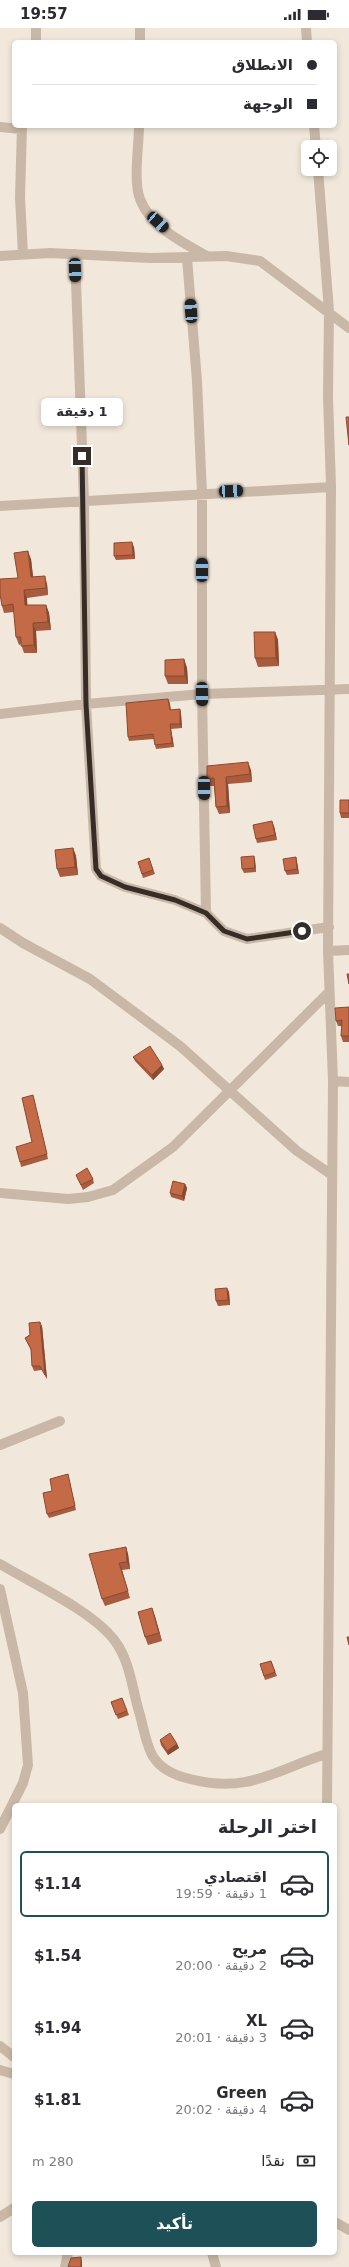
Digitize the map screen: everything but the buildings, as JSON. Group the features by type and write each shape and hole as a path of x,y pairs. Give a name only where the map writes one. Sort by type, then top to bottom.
{"street":[{"path":"36,28 36,40"},
{"path":"140,28 140,40"},
{"path":"306,28 307,40"},
{"path":"0,127 12,127"},
{"path":"21,128 20,198 23,254"},
{"path":"139,128 138,185 140,199 149,214 176,238 207,256"},
{"path":"314,128 315,140"},
{"path":"319,176 329,311 328,396 331,487 328,993 333,1081 326,1754 327,1803"},
{"path":"0,256 50,253 187,258 207,256 243,257 260,261 329,311 349,328"},
{"path":"74,254 84,502 86,704 96,869 101,876 125,887 175,900 206,913 224,931 247,939 329,926"},
{"path":"187,258 197,381 202,493 202,694 206,913"},
{"path":"0,506 84,502 202,493 331,487"},
{"path":"0,714 86,704 202,694 349,689"},
{"path":"0,928 23,943 90,979 180,1046 229,1092 297,1150 332,1175"},
{"path":"328,951 349,950"},
{"path":"0,1193 68,1199 88,1198 113,1190 173,1147 328,993"},
{"path":"333,1081 349,1082"},
{"path":"0,1445 60,1421"},
{"path":"0,1564 89,1616 106,1629 125,1656 139,1713 153,1758 178,1776 213,1784 233,1785 264,1778 326,1754"},
{"path":"0,1589 24,1693 28,1765 23,1783 13,1803"},
{"path":"0,1829 12,1805"},
{"path":"0,2046 12,2055"},
{"path":"0,2070 12,2073"},
{"path":"0,2217 12,2209"},
{"path":"337,2223 349,2230"},
{"path":"64,2266 67,2255"},
{"path":"213,2255 216,2267"}],"route":[{"path":"82,456 84,502 86,704 96,869 101,876 125,887 175,900 206,913 224,931 247,939 302,931"}]}
